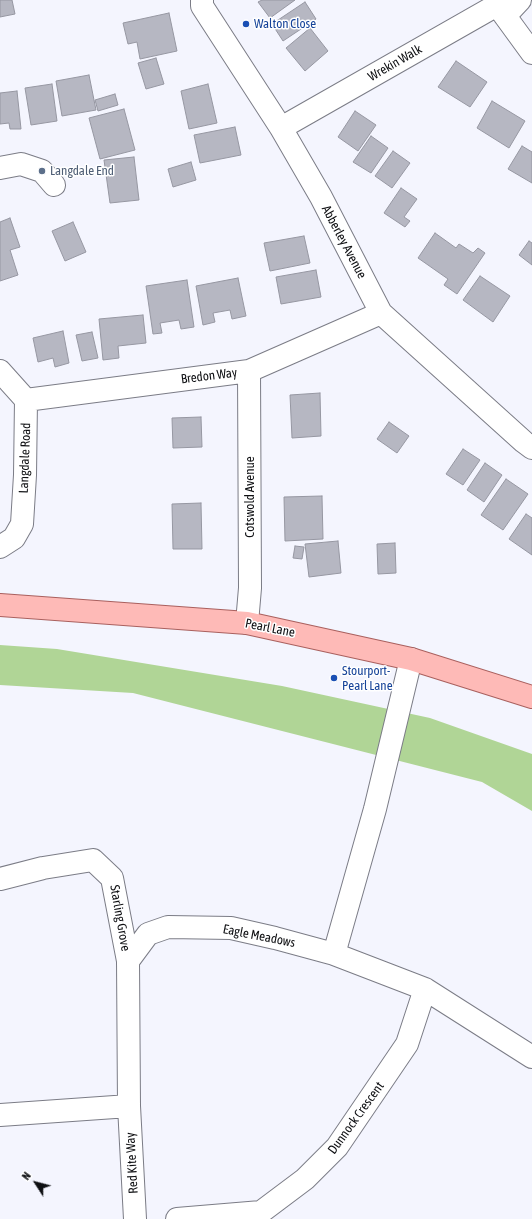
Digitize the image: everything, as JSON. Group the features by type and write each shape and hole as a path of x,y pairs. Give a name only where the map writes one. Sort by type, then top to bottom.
{"main road":[{"name":"Pearl Lane","path":"0,605 247,623 411,659 532,697"}],"street":[{"name":"Abberley Avenue","path":"202,0 202,6 281,128 320,196 382,313 532,448"},
{"path":"505,16 520,0"},
{"name":"Wrekin Walk","path":"281,128 497,5 532,53"},
{"path":"0,168 21,164 42,171 54,184"},
{"name":"Bredon Way","path":"26,400 250,371 382,313"},
{"path":"0,371 26,400"},
{"name":"Cotswold Avenue","path":"247,623 250,588 250,371"},
{"name":"Langdale Road","path":"1,547 14,538 22,524 25,475 26,400"},
{"path":"334,954 376,809 411,659"},
{"name":"Starling Grove","path":"0,879 44,868 93,860 112,878 128,961"},
{"name":"Eagle Meadows","path":"128,961 148,934 168,927 231,928 274,938 334,954 425,989 532,1057"},
{"path":"0,1115 129,1106 128,961"},
{"name":"Dunnock Crescent","path":"177,1219 261,1212 305,1180 337,1147 407,1044 425,989"},
{"name":"Red Kite Way","path":"129,1106 135,1219"}],"green space":[{"path":"0,645 57,649 282,686 430,718 532,754 532,811 482,782 133,693 0,685"}],"building":[{"path":"0,0 12,0 15,14 0,17"},
{"path":"262,0 295,0 270,18 258,2"},
{"path":"305,2 316,19 283,41 272,24"},
{"path":"169,13 177,51 140,59 137,42 128,44 123,23"},
{"path":"310,28 328,51 305,71 286,48"},
{"path":"156,58 164,84 146,89 138,63"},
{"path":"456,61 487,82 470,107 438,87"},
{"path":"89,75 96,110 62,116 56,81"},
{"path":"52,84 57,121 31,125 25,88"},
{"path":"208,84 217,123 189,129 181,91"},
{"path":"17,91 21,129 10,129 9,123 0,124 0,93"},
{"path":"115,94 118,105 98,111 95,100"},
{"path":"492,101 525,121 509,148 477,128"},
{"path":"124,109 135,150 100,159 89,118"},
{"path":"355,111 376,125 358,151 338,137"},
{"path":"235,127 241,155 200,163 194,135"},
{"path":"371,136 388,148 371,173 353,162"},
{"path":"522,146 532,152 532,183 508,169"},
{"path":"393,151 410,163 392,188 375,176"},
{"path":"134,157 139,200 110,203 104,160"},
{"path":"191,162 196,180 173,187 168,169"},
{"path":"401,188 417,199 404,217 410,221 405,227 384,213"},
{"path":"10,218 20,247 10,250 18,275 0,281 0,222"},
{"path":"73,222 86,252 65,261 52,231"},
{"path":"435,233 456,248 459,244 473,253 478,248 485,253 457,294 444,285 448,279 418,258"},
{"path":"304,236 310,263 270,271 264,243"},
{"path":"529,241 532,243 532,265 519,255"},
{"path":"316,270 321,297 281,304 276,277"},
{"path":"480,276 510,296 493,322 463,300"},
{"path":"238,278 246,316 232,319 230,310 213,313 215,322 203,325 196,286"},
{"path":"187,280 194,327 181,329 179,320 160,323 162,333 153,334 146,286"},
{"path":"143,315 146,343 118,346 119,358 103,360 99,319"},
{"path":"63,331 69,363 55,367 53,358 38,362 33,338"},
{"path":"92,332 98,358 82,361 76,335"},
{"path":"320,393 321,436 292,438 290,395"},
{"path":"201,417 202,447 173,448 172,418"},
{"path":"389,422 409,436 397,453 377,439"},
{"path":"463,449 480,460 463,485 446,474"},
{"path":"485,463 502,475 484,502 467,490"},
{"path":"506,479 528,494 503,530 481,515"},
{"path":"322,496 323,539 285,541 284,497"},
{"path":"201,503 202,549 173,549 172,504"},
{"path":"526,514 532,518 532,555 509,539"},
{"path":"338,541 341,573 309,577 305,544"},
{"path":"395,543 396,573 378,574 377,544"},
{"path":"295,546 304,547 302,559 293,558"}],"place":[{"name":"Walton Close","path":"246,24"},
{"name":"Langdale End","path":"42,171"},
{"name":"Stourport- Pearl Lane","path":"334,678"}]}
